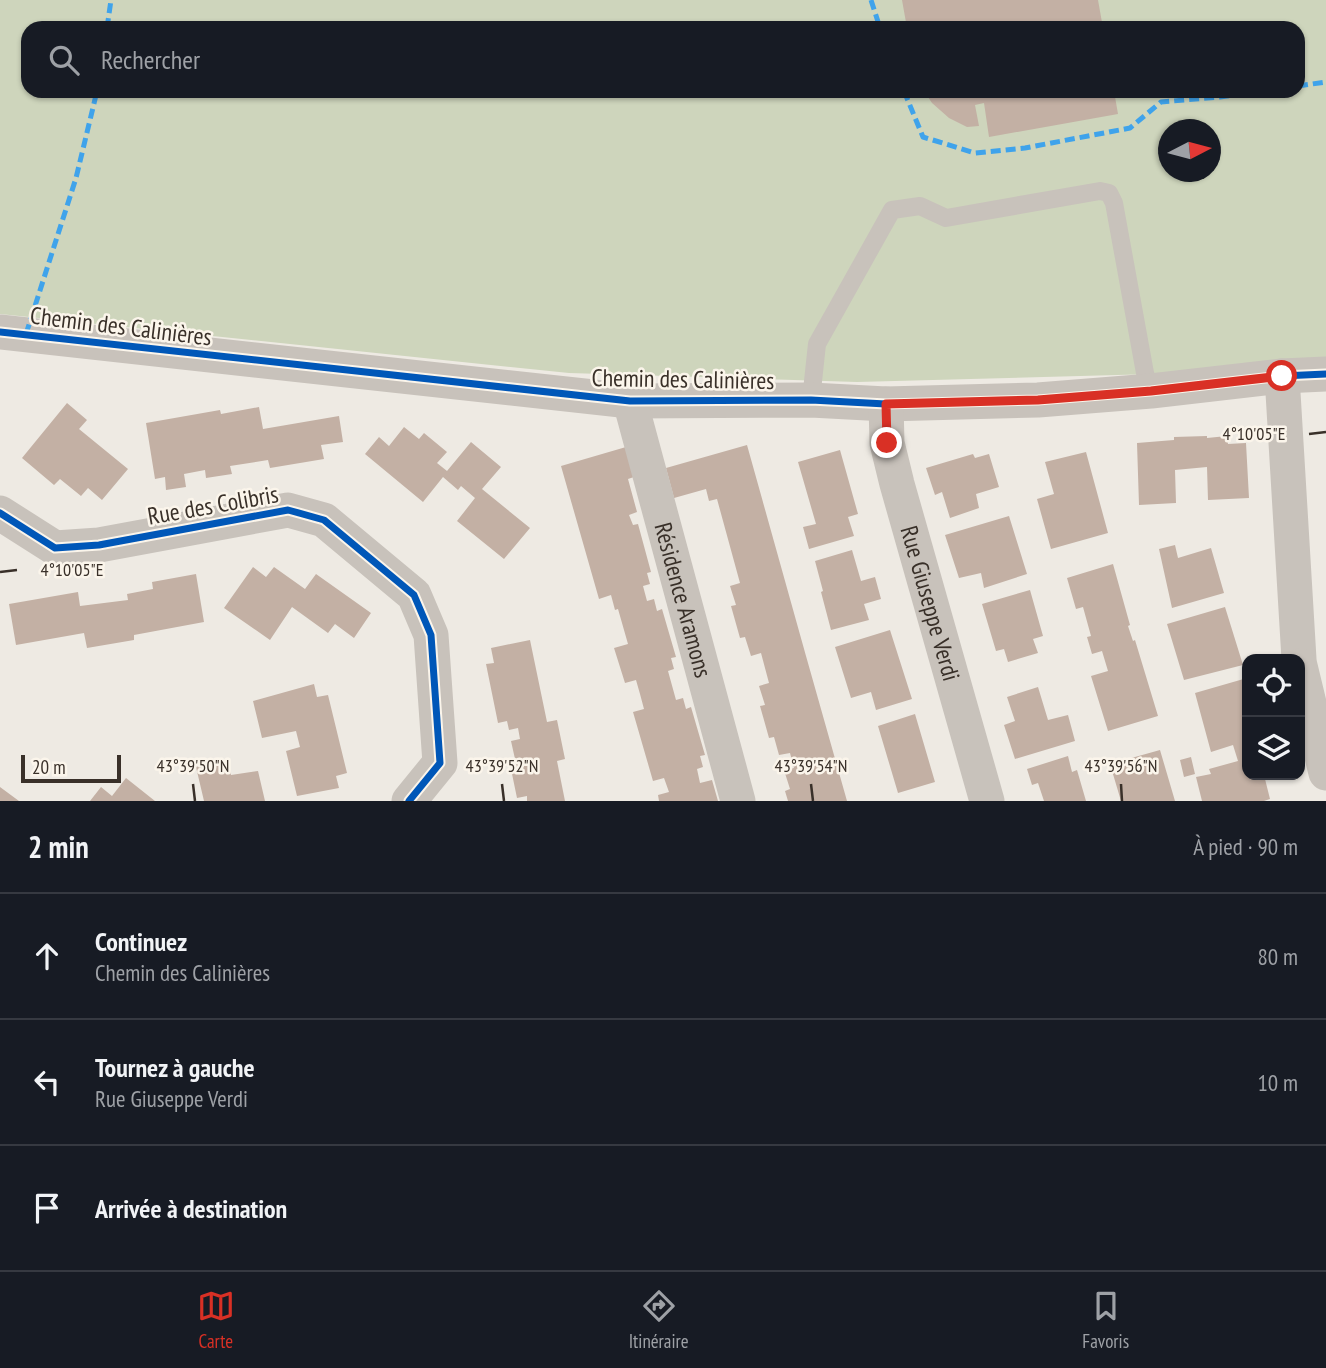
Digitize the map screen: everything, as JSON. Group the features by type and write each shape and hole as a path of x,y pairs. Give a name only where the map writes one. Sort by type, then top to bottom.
{"street":[{"name":"Chemin des Calinières","path":"0,332 630,401 810,400 886,404 1038,400 1326,374"},
{"path":"1282,376 1299,654"},
{"name":"Résidence Aramons","path":"630,401 737,801"},
{"name":"Rue Giuseppe Verdi","path":"886,404 887,443 897,484 987,801"},
{"name":"Rue des Colibris","path":"0,513 55,548 99,545 288,510 324,520 414,594 431,635 440,763 409,801"},
{"path":"1305,676 1317,701 1326,773"}],"lane":[{"path":"810,400 817,344 892,211 920,206 946,218 1100,191 1109,193 1114,203 1151,391"}],"green space":[{"path":"0,0 1326,0 1326,360 1191,373 857,382 569,373 0,314"}],"building":[{"path":"902,0 1098,0 1102,21 906,21"},
{"path":"929,98 1115,98 1118,114 989,137 984,103 975,105 979,126 967,127 949,118"},
{"path":"67,403 87,420 79,429 128,469 102,500 88,488 81,496 60,479 54,485 22,458"},
{"path":"259,407 263,429 339,416 343,442 321,445 324,459 270,468 268,460 230,466 232,474 206,478 205,470 184,474 186,487 166,490 165,477 155,479 146,423 220,410 221,414"},
{"path":"404,427 419,439 424,433 447,452 437,463 447,471 471,442 501,467 482,489 530,528 504,559 457,521 475,498 461,486 458,490 443,477 423,502 365,454 379,437 389,446"},
{"path":"1227,436 1228,444 1246,443 1249,498 1208,500 1207,467 1175,470 1176,503 1139,505 1137,443 1174,440 1174,437"},
{"path":"747,445 847,801 788,801 785,791 790,789 784,770 794,768 790,753 779,755 774,737 769,738 760,706 765,705 759,686 769,683 761,653 751,656 745,637 740,638 731,606 736,605 730,586 740,583 717,499 709,501 706,489 674,498 666,468"},
{"path":"626,447 634,477 628,479 637,512 629,515 633,525 638,524 651,572 647,573 650,584 643,586 647,601 654,599 657,611 662,609 676,657 671,658 674,669 668,671 676,700 683,698 686,709 691,707 705,755 700,756 703,767 697,769 700,783 712,780 718,801 659,801 658,795 669,792 664,778 653,781 633,712 644,709 636,680 625,683 614,648 628,644 618,609 615,610 611,595 599,599 561,466"},
{"path":"840,450 858,514 848,517 854,536 809,549 803,527 816,524 798,462"},
{"path":"1086,452 1108,533 1051,549 1037,499 1054,494 1045,462"},
{"path":"973,454 975,458 989,454 999,487 976,494 979,508 950,518 942,492 935,495 926,468"},
{"path":"1009,516 1027,574 984,588 981,573 959,578 945,535"},
{"path":"1175,545 1178,558 1211,548 1224,593 1172,608 1159,549"},
{"path":"852,550 861,581 875,577 881,599 864,604 869,620 831,630 815,561"},
{"path":"1113,564 1130,625 1128,626 1133,641 1135,640 1158,716 1108,731 1091,676 1108,671 1102,651 1092,654 1087,637 1091,636 1083,607 1076,609 1067,578"},
{"path":"253,567 266,577 274,567 305,589 316,574 371,613 354,638 335,624 328,633 292,607 270,640 224,608"},
{"path":"196,574 204,622 134,635 134,640 87,648 84,633 16,645 9,604 78,592 80,606 128,600 127,594 153,589 152,582"},
{"path":"1030,590 1043,636 1033,639 1038,653 1008,662 1004,649 996,651 982,604"},
{"path":"1225,607 1242,665 1184,680 1167,624"},
{"path":"890,630 912,699 876,710 871,692 851,698 835,647"},
{"path":"530,640 547,722 557,720 565,759 557,761 565,801 527,801 527,796 517,798 511,769 517,768 511,741 520,739 518,728 509,730 507,721 498,723 486,664 494,663 491,648"},
{"path":"1242,679 1242,780 1265,780 1270,799 1202,801 1196,777 1211,774 1209,769 1238,761 1233,745 1211,752 1195,693"},
{"path":"314,684 317,697 328,695 347,773 336,776 339,788 297,796 286,751 300,747 296,731 262,738 253,701"},
{"path":"1038,687 1048,720 1068,715 1075,741 1015,759 1004,725 1015,721 1007,697"},
{"path":"915,714 935,782 898,793 878,726"},
{"path":"1160,750 1175,801 1121,801 1110,764"},
{"path":"1068,756 1072,772 1077,770 1086,801 1044,801 1038,783 1032,785 1027,769"},
{"path":"1191,757 1195,774 1184,777 1180,760"},
{"path":"228,760 231,775 258,771 265,801 204,801 196,767"},
{"path":"126,778 155,801 90,801 101,787 112,796"},
{"path":"0,787 19,801 0,801"}],"marked path":[{"path":"108,21 111,0"},
{"path":"871,0 878,21"},
{"path":"1305,85 1326,82"},
{"path":"26,334 76,178 95,98"},
{"path":"907,98 923,137 975,153 1025,148 1130,128 1161,102 1208,98"}],"cycle path":[{"path":"0,332 630,401 811,400 886,404 1038,400 1326,374"},
{"path":"0,513 55,548 99,545 288,510 324,520 414,595 431,635 440,763 409,801"}],"route":[{"path":"887,443 886,404 1038,400 1151,391 1282,376"}]}
